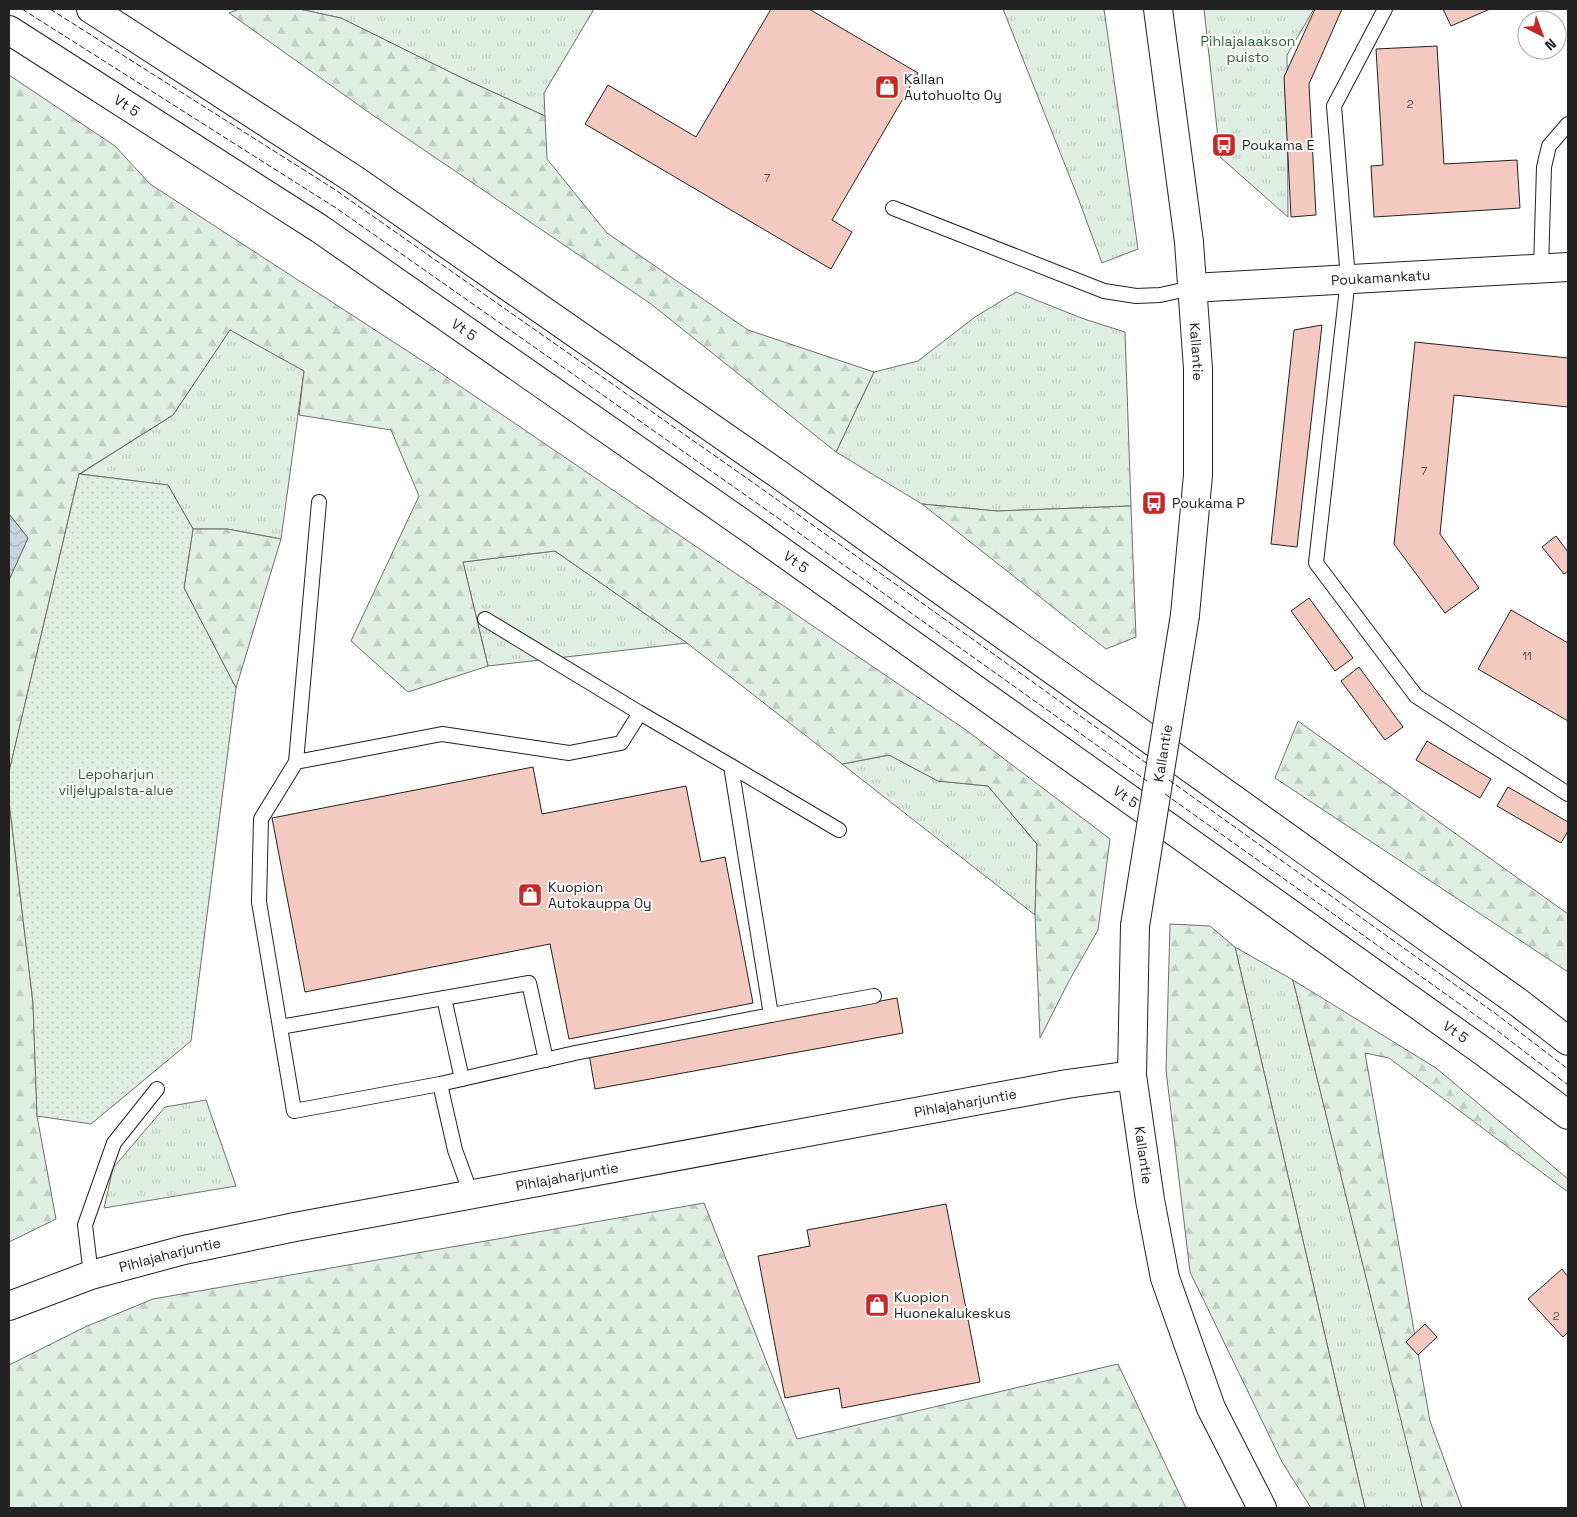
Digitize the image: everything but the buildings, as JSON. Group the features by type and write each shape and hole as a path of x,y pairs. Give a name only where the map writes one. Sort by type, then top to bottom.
{"main road":[{"path":"91,9 355,180 781,476 1503,992 1568,1041"},
{"name":"Kallantie","path":"1158,9 1189,242 1198,369 1198,475 1185,615 1134,926 1132,1075 1150,1200 1164,1278 1211,1408 1262,1508"},
{"name":"Vt 5","path":"9,30 345,246 746,526 1484,1052 1568,1116"},
{"name":"Poukamankatu","path":"1192,288 1568,267"},
{"name":"Pihlajaharjuntie","path":"9,1306 91,1275 184,1250 295,1227 1067,1084 1132,1075"}],"lane":[{"path":"1385,9 1334,106 1348,280 1316,563 1416,696 1568,794"},
{"path":"1541,269 1544,167 1549,146 1568,124"},
{"path":"893,208 1104,291 1136,296 1160,295 1192,288"},
{"path":"319,502 296,762 261,819 259,902 294,1111 440,1084 546,1060 874,996"},
{"path":"485,619 839,830"},
{"path":"296,762 442,734 569,753 622,743 640,713"},
{"path":"731,766 771,1015"},
{"path":"280,1027 529,983 546,1060"},
{"path":"444,998 462,1079"},
{"path":"440,1084 454,1150 471,1194"},
{"path":"91,1275 85,1225 114,1142 157,1089"}],"green space":[{"path":"239,9 299,9 341,18 460,77 545,116 547,159 607,233 748,330 874,372 836,452 651,304 374,116 229,13"},
{"path":"299,9 594,9 544,93 545,116 460,77 341,18"},
{"path":"1003,9 1104,9 1138,249 1102,263"},
{"name":"Pihlajalaakson puisto","path":"1204,9 1314,9 1287,55 1288,217 1220,157"},
{"path":"9,75 115,146 150,184 429,365 966,730 1110,839 1098,930 1040,1038 1035,915 1037,844 988,786 938,781 889,755 842,764 687,643 555,551 463,562 488,666 408,692 351,641 419,496 391,430 299,415 304,371 230,330 173,415 79,474 9,772 9,580 28,538 9,514"},
{"path":"1016,292 1084,319 1125,332 1131,506 997,511 922,504 836,452 874,372 918,361 975,317"},
{"path":"230,329 304,371 281,539 227,529 193,529 168,485 80,474 173,415"},
{"name":"Lepoharjun viljelypalsta-alue","path":"79,474 168,485 193,529 184,588 236,688 191,1041 91,1124 37,1116 33,1003 9,801 9,772"},
{"path":"922,504 997,511 1131,506 1136,637 1106,649"},
{"path":"193,529 227,529 281,539 236,688 184,588"},
{"path":"555,551 687,643 488,666 463,562"},
{"path":"1298,721 1568,914 1568,972 1275,778"},
{"path":"889,755 938,781 988,786 1037,844 1035,915 842,764"},
{"path":"9,801 33,1003 37,1116 56,1219 9,1242"},
{"path":"1170,924 1210,926 1235,947 1365,1508 1311,1508 1282,1462 1190,1272 1166,1070"},
{"path":"1235,947 1293,980 1423,1508 1365,1508"},
{"path":"1293,980 1436,1068 1568,1179 1568,1192 1389,1058 1365,1053 1430,1421 1462,1508 1423,1508 1422,1506"},
{"path":"206,1100 236,1186 104,1208 113,1168 165,1107"},
{"path":"704,1203 797,1439 1118,1364 1186,1508 9,1508 9,1365 85,1327 153,1299"}],"water":[{"path":"9,514 28,538 9,580"}],"fence":[{"path":"22,9 336,208 761,506 1147,781"},
{"path":"50,9 334,189 758,486 1149,765"},
{"path":"1169,780 1496,1014 1568,1069"},
{"path":"1165,794 1499,1032 1568,1085"}],"place":[{"name":"Kallan Autohuolto Oy","path":"887,87"},
{"name":"Poukama E","path":"1224,145"},
{"name":"Poukama P","path":"1154,503"},
{"name":"Kuopion Autokauppa Oy","path":"530,895"},
{"name":"Kuopion Huonekalukeskus","path":"877,1305"}]}
